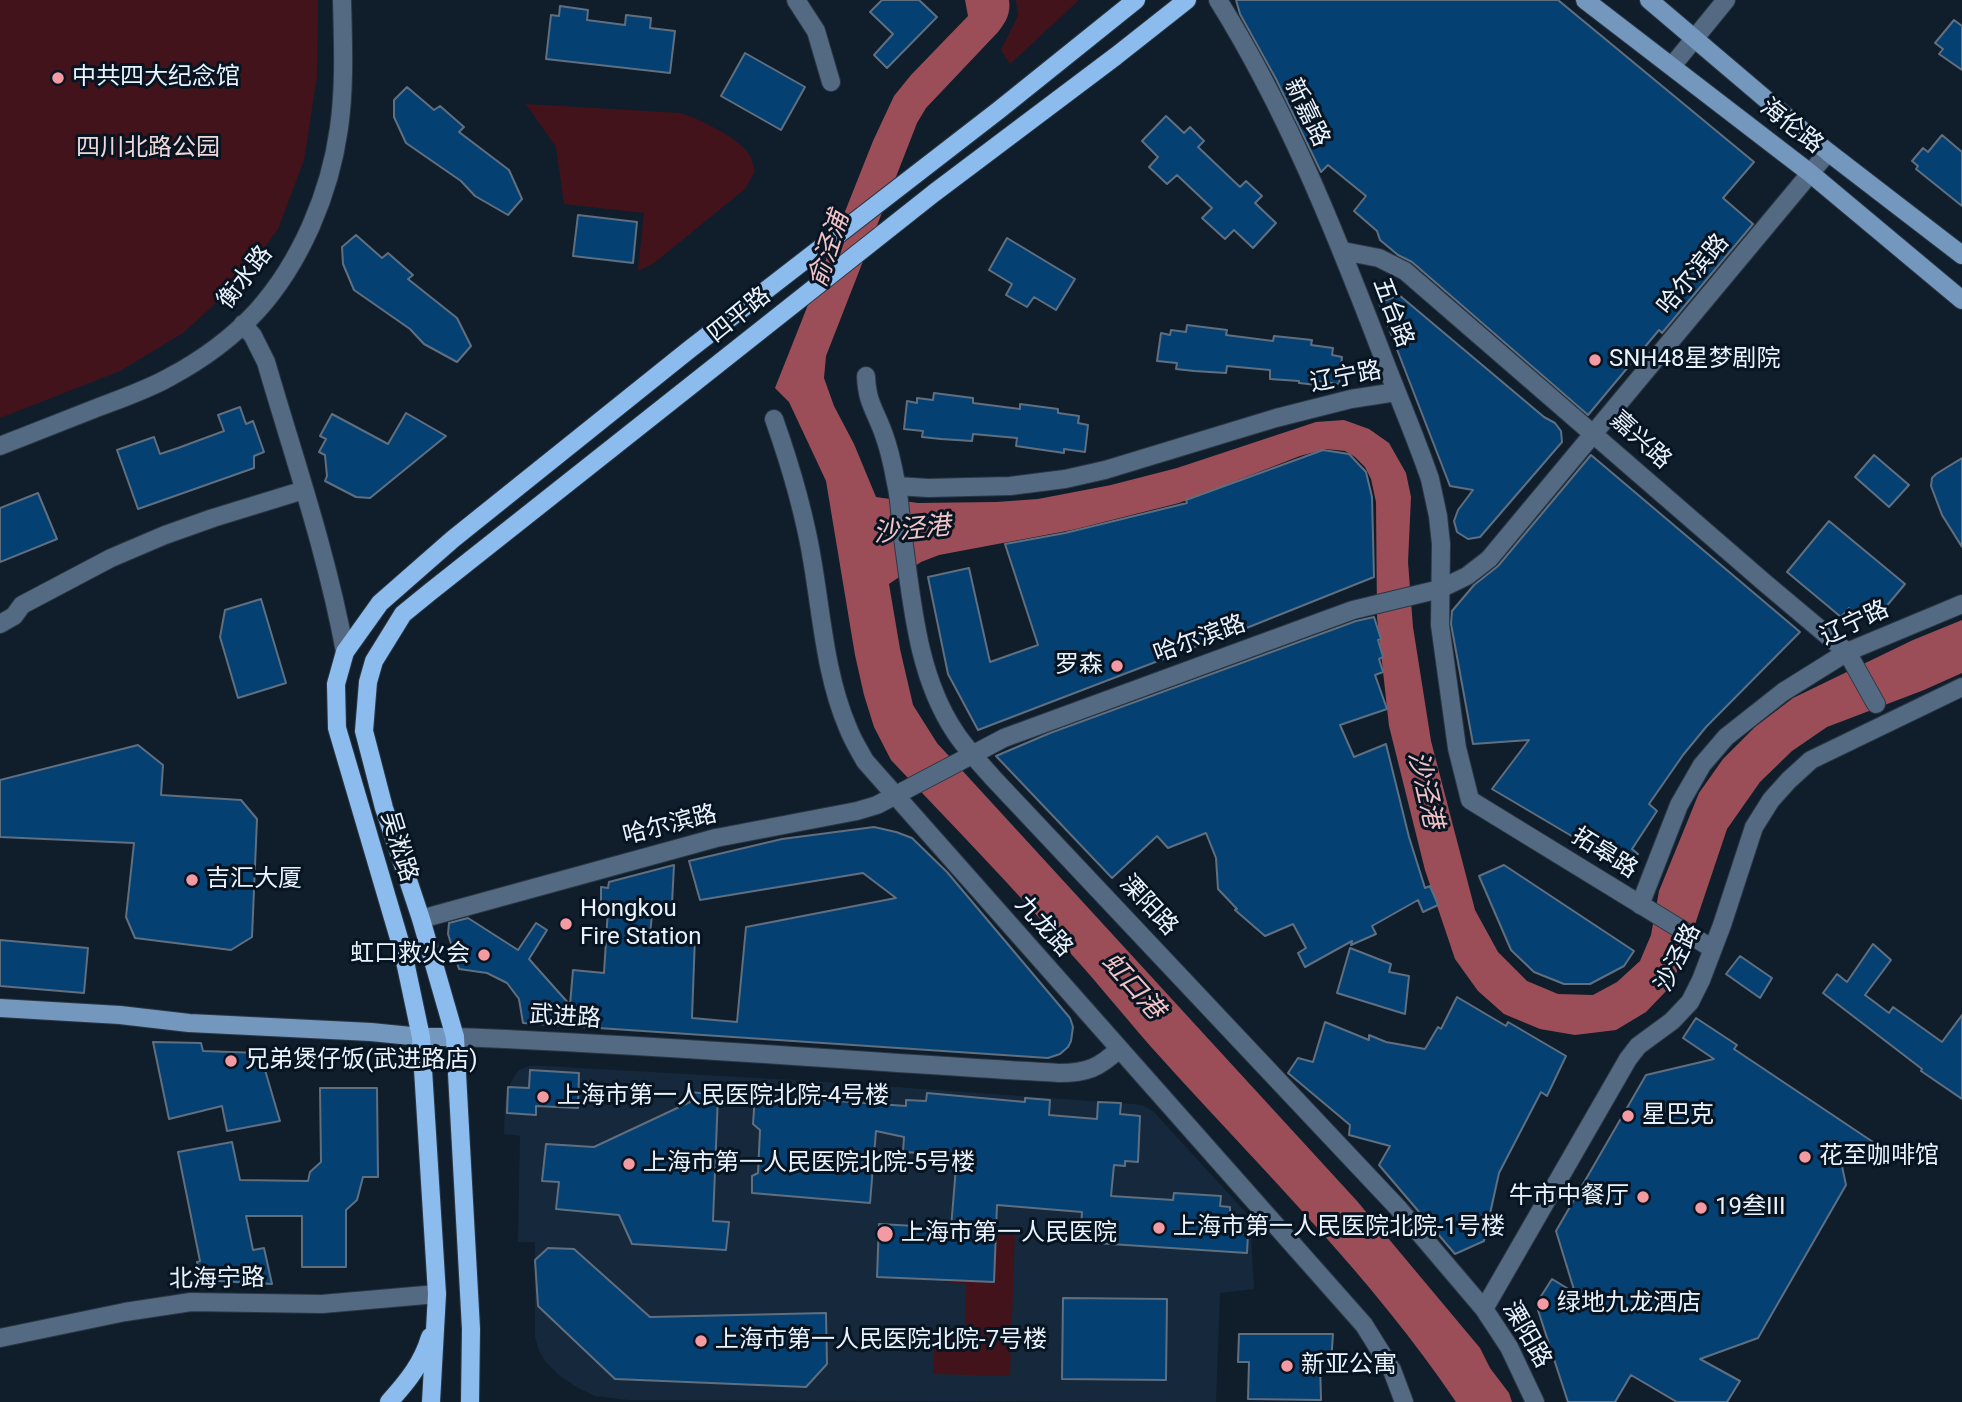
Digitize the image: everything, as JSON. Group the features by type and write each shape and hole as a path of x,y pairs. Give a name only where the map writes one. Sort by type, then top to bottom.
{"main road":[{"name":"四平路","path":"345,652 380,603 453,540 690,349 999,110 1136,0"},
{"name":"四平路","path":"374,661 403,614 934,193 1187,0"},
{"name":"海伦路","path":"1585,0 1810,173 1962,300"},
{"name":"海伦路","path":"1649,0 1828,152 1962,255"},
{"name":"吴淞路","path":"345,652 336,684 337,728 401,942 421,1037 437,1294 431,1402"},
{"name":"吴淞路","path":"374,661 368,682 364,730 384,808 421,919 455,1037 469,1276 470,1402"},
{"name":"武进路","path":"0,1008 120,1015 189,1023 455,1037"},
{"path":"389,1402 413,1376 426,1351 437,1314"}],"street":[{"name":"衡水路","path":"0,446 167,379 195,362 257,310 289,266 307,233 332,164 343,86 341,0"},
{"path":"796,0 816,31 831,82"},
{"name":"新嘉路","path":"1217,0 1237,31 1272,99 1342,251"},
{"path":"1672,66 1726,0"},
{"name":"哈尔滨路","path":"421,919 716,838 857,811 895,797 1004,738 1353,610 1440,589 1468,576 1489,559 1828,152"},
{"name":"五台路","path":"1342,251 1396,392"},
{"name":"嘉兴路","path":"1342,251 1379,258 1405,271 1594,433 1850,659 1876,704"},
{"name":"吴淞路","path":"243,324 253,336 266,362 333,592 345,652"},
{"name":"溧阳路","path":"866,376 869,400 888,447 914,620 924,661 965,757 1399,1209 1484,1309 1509,1347 1535,1402"},
{"name":"辽宁路","path":"897,493 928,488 1010,486 1065,479 1105,470 1289,415 1351,399 1396,392 1422,455 1434,496 1441,544 1440,625 1457,748 1469,800"},
{"name":"九龙路","path":"774,419 803,511 838,701 848,729 865,761 1364,1325 1392,1370 1404,1402"},
{"path":"0,624 14,616 22,605 130,549 213,518 304,490"},
{"name":"辽宁路","path":"1640,905 1679,805 1691,783 1726,737 1761,708 1850,659 1962,604"},
{"name":"沙泾路","path":"1484,1309 1628,1059 1638,1046 1672,1021 1690,1002 1701,980 1705,945 1754,827 1771,800 1811,760 1962,687"},
{"name":"拓皋路","path":"1469,800 1705,945"},
{"name":"武进路","path":"455,1037 1059,1073 1090,1070 1105,1063 1119,1049"},
{"name":"北海宁路","path":"0,1338 125,1312 191,1302 322,1304 437,1294"}],"shaded area":[{"name":"上海市第一人民医院","path":"529,1066 810,1081 1144,1106 1154,1112 1250,1217 1254,1289 1220,1293 1216,1402 628,1400 595,1396 578,1388 560,1376 539,1351 535,1336 535,1242 518,1242 520,1136 504,1134 505,1103 512,1080 519,1070"}],"green space":[{"name":"四川北路公园","path":"0,0 318,0 317,76 304,160 278,229 239,282 183,333 120,371 0,418"},
{"path":"1016,0 1079,0 1010,64 1001,50 1018,16"},
{"path":"526,104 680,113 707,124 736,141 749,154 755,171 745,189 654,263 638,271 644,213 564,204 556,147"},
{"path":"946,1228 1015,1230 1010,1376 933,1374 935,1328 965,1329 966,1284 944,1282"}],"water":[{"path":"965,0 1009,0 1007,17 998,32 926,108 917,123 826,356 824,378 876,497 918,503 1038,499 1111,485 1177,468 1316,422 1344,420 1369,429 1389,443 1406,473 1411,497 1408,562 1413,627 1431,741 1475,910 1498,952 1527,981 1558,994 1593,995 1617,982 1640,961 1651,935 1659,891 1699,793 1723,759 1755,727 1793,698 1913,640 1962,620 1962,673 1827,727 1792,751 1760,782 1727,829 1684,957 1669,988 1646,1012 1616,1030 1575,1035 1540,1029 1504,1014 1478,991 1455,959 1425,870 1389,726 1377,617 1376,502 1371,479 1365,467 1355,457 1345,451 1326,449 1300,456 1179,503 1072,530 939,555 921,562 889,584 913,705 937,743 1357,1201 1480,1348 1512,1402 1456,1402 1389,1311 1353,1268 1162,1059 1028,905 891,760 874,727 855,655 826,481 789,402 775,388 873,141 894,96 968,16"}],"building":[{"path":"882,0 919,0 937,17 887,68 874,55 893,34 870,12"},
{"path":"1236,0 1558,0 1754,162 1723,198 1753,224 1662,333 1659,330 1588,415 1412,262 1398,255 1380,240 1377,231 1354,211 1366,196 1328,165 1321,172 1276,79 1240,14"},
{"path":"560,6 588,10 587,20 625,25 626,15 651,18 650,28 675,31 670,73 546,59 551,15 559,16"},
{"path":"1954,20 1962,26 1962,70 1939,54 1943,49 1935,43"},
{"path":"745,53 805,87 781,130 721,96"},
{"path":"407,87 434,110 440,106 464,127 459,132 509,170 522,199 508,215 475,196 461,181 406,143 394,117 394,100"},
{"path":"1166,116 1184,133 1190,127 1204,141 1198,147 1240,187 1246,181 1262,196 1255,203 1276,223 1253,248 1234,230 1225,239 1202,218 1212,208 1177,175 1167,184 1149,167 1158,157 1142,141"},
{"path":"1942,135 1962,152 1962,206 1916,169 1918,166 1912,161 1923,148 1928,152"},
{"path":"578,215 637,222 633,263 573,256"},
{"path":"356,235 382,258 388,253 413,275 408,279 457,318 471,346 457,362 424,344 410,329 354,290 343,264 342,247"},
{"path":"1007,238 1075,279 1056,310 1034,297 1027,307 1006,295 1012,284 989,270"},
{"path":"1399,295 1544,417 1555,423 1561,431 1562,442 1480,537 1468,539 1457,532 1454,521 1458,510 1473,490 1450,486 1379,303"},
{"path":"1187,325 1227,330 1226,335 1273,341 1274,336 1312,340 1311,345 1333,348 1332,355 1342,357 1339,384 1318,381 1317,385 1270,379 1270,370 1227,366 1226,373 1176,369 1177,363 1157,361 1161,333 1170,335 1171,330 1186,332"},
{"path":"934,393 973,398 973,403 1020,409 1020,404 1058,409 1058,413 1079,416 1078,423 1088,425 1085,452 1064,449 1064,453 1016,446 1017,438 973,434 972,441 922,437 923,431 904,429 907,401 917,403 917,398 933,400"},
{"path":"240,407 246,424 253,421 264,452 254,456 254,468 138,509 117,450 154,437 160,454 178,448 224,431 218,415"},
{"path":"406,413 446,436 370,498 356,497 325,481 325,455 319,452 326,439 320,436 332,414 388,444"},
{"path":"1323,450 1349,454 1366,472 1372,497 1374,577 978,730 948,674 928,577 969,568 990,662 1038,645 1005,544 1065,533 1187,503 1186,500"},
{"path":"1591,455 1800,632 1706,727 1683,755 1649,804 1657,811 1632,849 1638,854 1614,861 1492,789 1529,740 1473,744 1451,624 1452,611 1474,585 1498,566"},
{"path":"1874,455 1909,485 1889,507 1855,477"},
{"path":"1962,458 1962,547 1942,515 1931,486 1932,478 1936,474"},
{"path":"38,493 57,539 0,562 0,508"},
{"path":"1829,521 1905,584 1874,621 1865,613 1861,618 1849,608 1841,617 1787,572"},
{"path":"261,599 286,683 238,698 220,637 225,610"},
{"path":"1374,617 1383,657 1379,659 1383,672 1375,675 1387,709 1340,725 1354,757 1386,744 1409,837 1425,888 1430,886 1438,905 1423,912 1418,900 1372,926 1376,934 1351,945 1352,941 1305,967 1298,953 1306,948 1293,924 1265,936 1235,910 1237,909 1218,889 1216,858 1206,833 1168,848 1157,836 1112,878 996,756 1050,733 1356,621"},
{"name":"吉汇大厦","path":"138,745 163,765 161,795 241,800 257,819 252,937 231,950 135,938 126,917 134,843 0,837 0,780"},
{"path":"874,827 912,838 947,872 1070,1018 1073,1027 1071,1041 1060,1054 1048,1058 523,1023 519,999 507,983 487,973 459,969 448,934 449,923 468,918 518,950 536,923 547,930 529,959 570,1005 573,970 604,973 608,909 601,908 601,887 608,888 609,882 674,865 672,904 653,905 650,934 695,936 692,1018 737,1022 746,927 896,898 863,873 700,900 689,861 782,839"},
{"path":"1504,865 1634,951 1624,966 1590,984 1564,984 1534,972 1511,950 1479,876"},
{"path":"0,940 88,948 84,993 0,986"},
{"path":"1873,944 1891,960 1865,995 1889,1013 1893,1007 1942,1042 1962,1015 1962,1099 1921,1071 1922,1069 1823,993 1837,974 1847,982"},
{"path":"1350,948 1391,964 1389,972 1409,976 1405,1014 1337,993"},
{"path":"1740,956 1772,978 1760,998 1726,974"},
{"path":"1457,997 1506,1026 1508,1022 1566,1056 1547,1096 1541,1092 1499,1173 1484,1241 1455,1254 1379,1165 1390,1146 1349,1135 1350,1125 1288,1073 1298,1058 1313,1062 1325,1022 1369,1040 1369,1035 1386,1042 1425,1049 1438,1027 1441,1029"},
{"name":"19叁III","path":"1696,1018 1737,1045 1734,1049 1876,1144 1864,1161 1837,1143 1846,1185 1758,1338 1700,1359 1740,1381 1727,1402 1677,1402 1631,1375 1615,1402 1568,1402 1536,1304 1552,1279 1575,1293 1556,1231 1646,1075 1714,1059 1683,1038"},
{"path":"153,1042 201,1043 203,1051 260,1053 280,1121 227,1131 222,1106 169,1119"},
{"name":"上海市第一人民医院北院-4号楼","path":"530,1070 579,1073 578,1108 536,1106 536,1115 507,1113 508,1087 529,1088"},
{"path":"320,1088 377,1088 378,1177 363,1177 357,1200 346,1210 346,1267 302,1267 302,1216 246,1216 253,1250 264,1248 272,1284 200,1280 197,1262 200,1261 178,1152 232,1142 240,1180 308,1181 310,1172 321,1162"},
{"name":"上海市第一人民医院北院-5号楼","path":"690,1092 718,1095 713,1221 729,1222 726,1250 632,1244 619,1215 556,1209 559,1182 542,1181 546,1144 594,1147 690,1102"},
{"path":"927,1093 1025,1102 1025,1098 1050,1100 1049,1115 1097,1119 1098,1102 1121,1103 1120,1114 1140,1116 1138,1162 1125,1161 1125,1166 1114,1165 1111,1196 1173,1200 1174,1193 1221,1196 1220,1206 1230,1207 1230,1221 1237,1221 1236,1234 1248,1234 1247,1253 1080,1242 1082,1212 997,1205 994,1282 877,1277 879,1224 951,1228 957,1155 903,1152 904,1137 876,1131 870,1203 752,1193 752,1176 758,1173 760,1130 753,1124 755,1095 906,1106 906,1100 926,1101"},
{"name":"上海市第一人民医院北院-7号楼","path":"548,1248 574,1249 650,1317 826,1313 827,1364 806,1387 615,1379 538,1306 535,1260"},
{"path":"1063,1298 1167,1299 1166,1380 1062,1379"},
{"name":"新亚公寓","path":"1239,1334 1333,1334 1331,1362 1320,1362 1321,1400 1248,1399 1249,1362 1238,1362"}],"place":[{"name":"中共四大纪念馆","path":"58,78"},
{"name":"SNH48星梦剧院","path":"1595,360"},
{"name":"罗森","path":"1117,666"},
{"name":"吉汇大厦","path":"192,880"},
{"name":"Hongkou Fire Station","path":"566,924"},
{"name":"虹口救火会","path":"484,955"},
{"name":"兄弟煲仔饭(武进路店)","path":"231,1061"},
{"name":"上海市第一人民医院北院-4号楼","path":"543,1097"},
{"name":"星巴克","path":"1628,1116"},
{"name":"花至咖啡馆","path":"1805,1157"},
{"name":"上海市第一人民医院北院-5号楼","path":"629,1164"},
{"name":"牛市中餐厅","path":"1643,1197"},
{"name":"19叁III","path":"1701,1208"},
{"name":"上海市第一人民医院北院-1号楼","path":"1159,1228"},
{"name":"上海市第一人民医院","path":"885,1234"},
{"name":"绿地九龙酒店","path":"1543,1304"},
{"name":"上海市第一人民医院北院-7号楼","path":"701,1341"},
{"name":"新亚公寓","path":"1287,1366"}],"water label":[{"name":"俞泾浦","path":"830,250"},
{"name":"沙泾港","path":"912,531"},
{"name":"沙泾港","path":"1424,790"},
{"name":"虹口港","path":"1132,987"}]}
